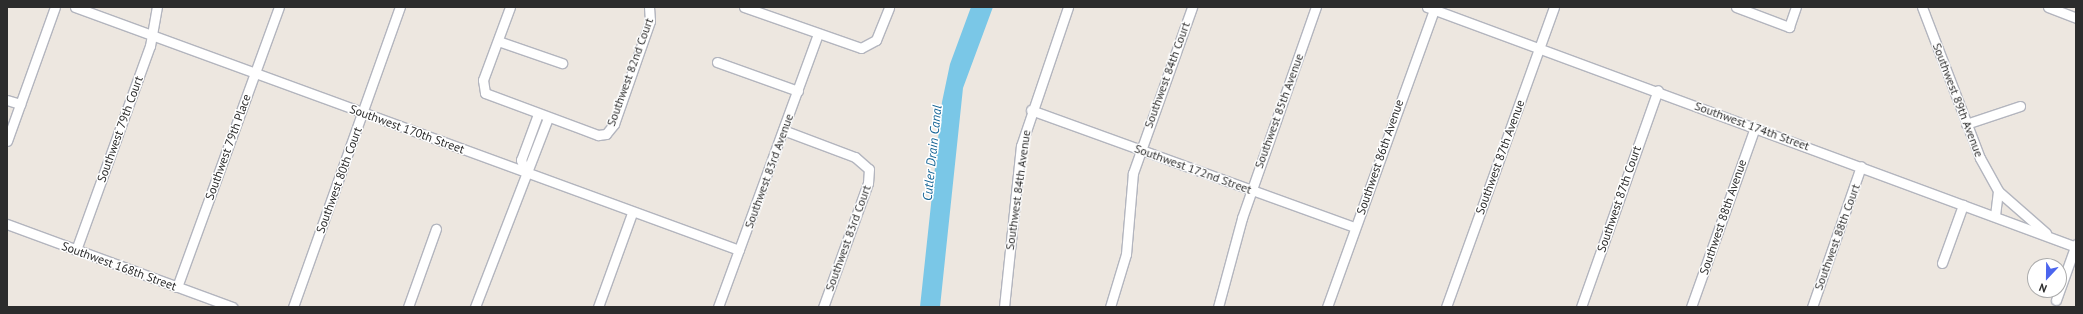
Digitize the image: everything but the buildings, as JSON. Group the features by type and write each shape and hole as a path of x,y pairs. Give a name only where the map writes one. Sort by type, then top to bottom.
{"street":[{"path":"7,141 55,7"},
{"name":"Southwest 170th Street","path":"75,7 256,72 632,213 739,250"},
{"name":"Southwest 79th Court","path":"76,250 151,34 157,7"},
{"name":"Southwest 79th Place","path":"177,287 279,7"},
{"name":"Southwest 80th Court","path":"293,307 400,7"},
{"path":"475,307 525,172 533,164 548,118 496,100 483,90 510,7"},
{"path":"744,7 856,47 870,46 878,35 889,7"},
{"name":"Southwest 84th Avenue","path":"1004,307 1020,152 1031,110 1068,7"},
{"name":"Southwest 84th Court","path":"1110,307 1126,254 1130,189 1141,150 1192,7"},
{"name":"Southwest 85th Avenue","path":"1218,307 1252,190 1316,7"},
{"name":"Southwest 87th Avenue","path":"1446,307 1554,7"},
{"path":"1736,7 1789,27 1796,7"},
{"name":"Southwest 89th Avenue","path":"1922,7 1966,124 1998,191 2051,238"},
{"path":"2048,7 2076,18"},
{"name":"Southwest 82nd Court","path":"548,118 593,134 606,134 614,124 642,43 650,8"},
{"name":"Southwest 174th Street","path":"1432,8 1658,90 2051,238 2076,246"},
{"name":"Southwest 86th Avenue","path":"1327,307 1432,8"},
{"name":"Southwest 83rd Avenue","path":"718,307 818,34"},
{"path":"498,41 562,63"},
{"path":"717,62 798,91"},
{"name":"Southwest 87th Court","path":"1581,307 1658,90"},
{"path":"7,100 20,104"},
{"path":"1966,124 2020,106"},
{"name":"Southwest 172nd Street","path":"1031,110 1355,227"},
{"path":"525,172 521,160 538,114"},
{"name":"Southwest 88th Avenue","path":"1691,307 1754,127"},
{"name":"Southwest 83rd Court","path":"783,130 855,157 869,169 868,183 823,307"},
{"name":"Southwest 88th Court","path":"1812,307 1862,166"},
{"path":"1995,216 1998,191"},
{"path":"1942,263 1963,205"},
{"path":"598,307 632,213"},
{"name":"Southwest 168th Street","path":"7,224 232,307"},
{"path":"408,307 436,229"},
{"path":"2056,300 2076,246"}],"water":[{"path":"971,7 993,7 963,88 940,307 920,307 942,102 950,64"}],"water label":[{"name":"Cutler Drain Canal","path":"933,153"}]}
